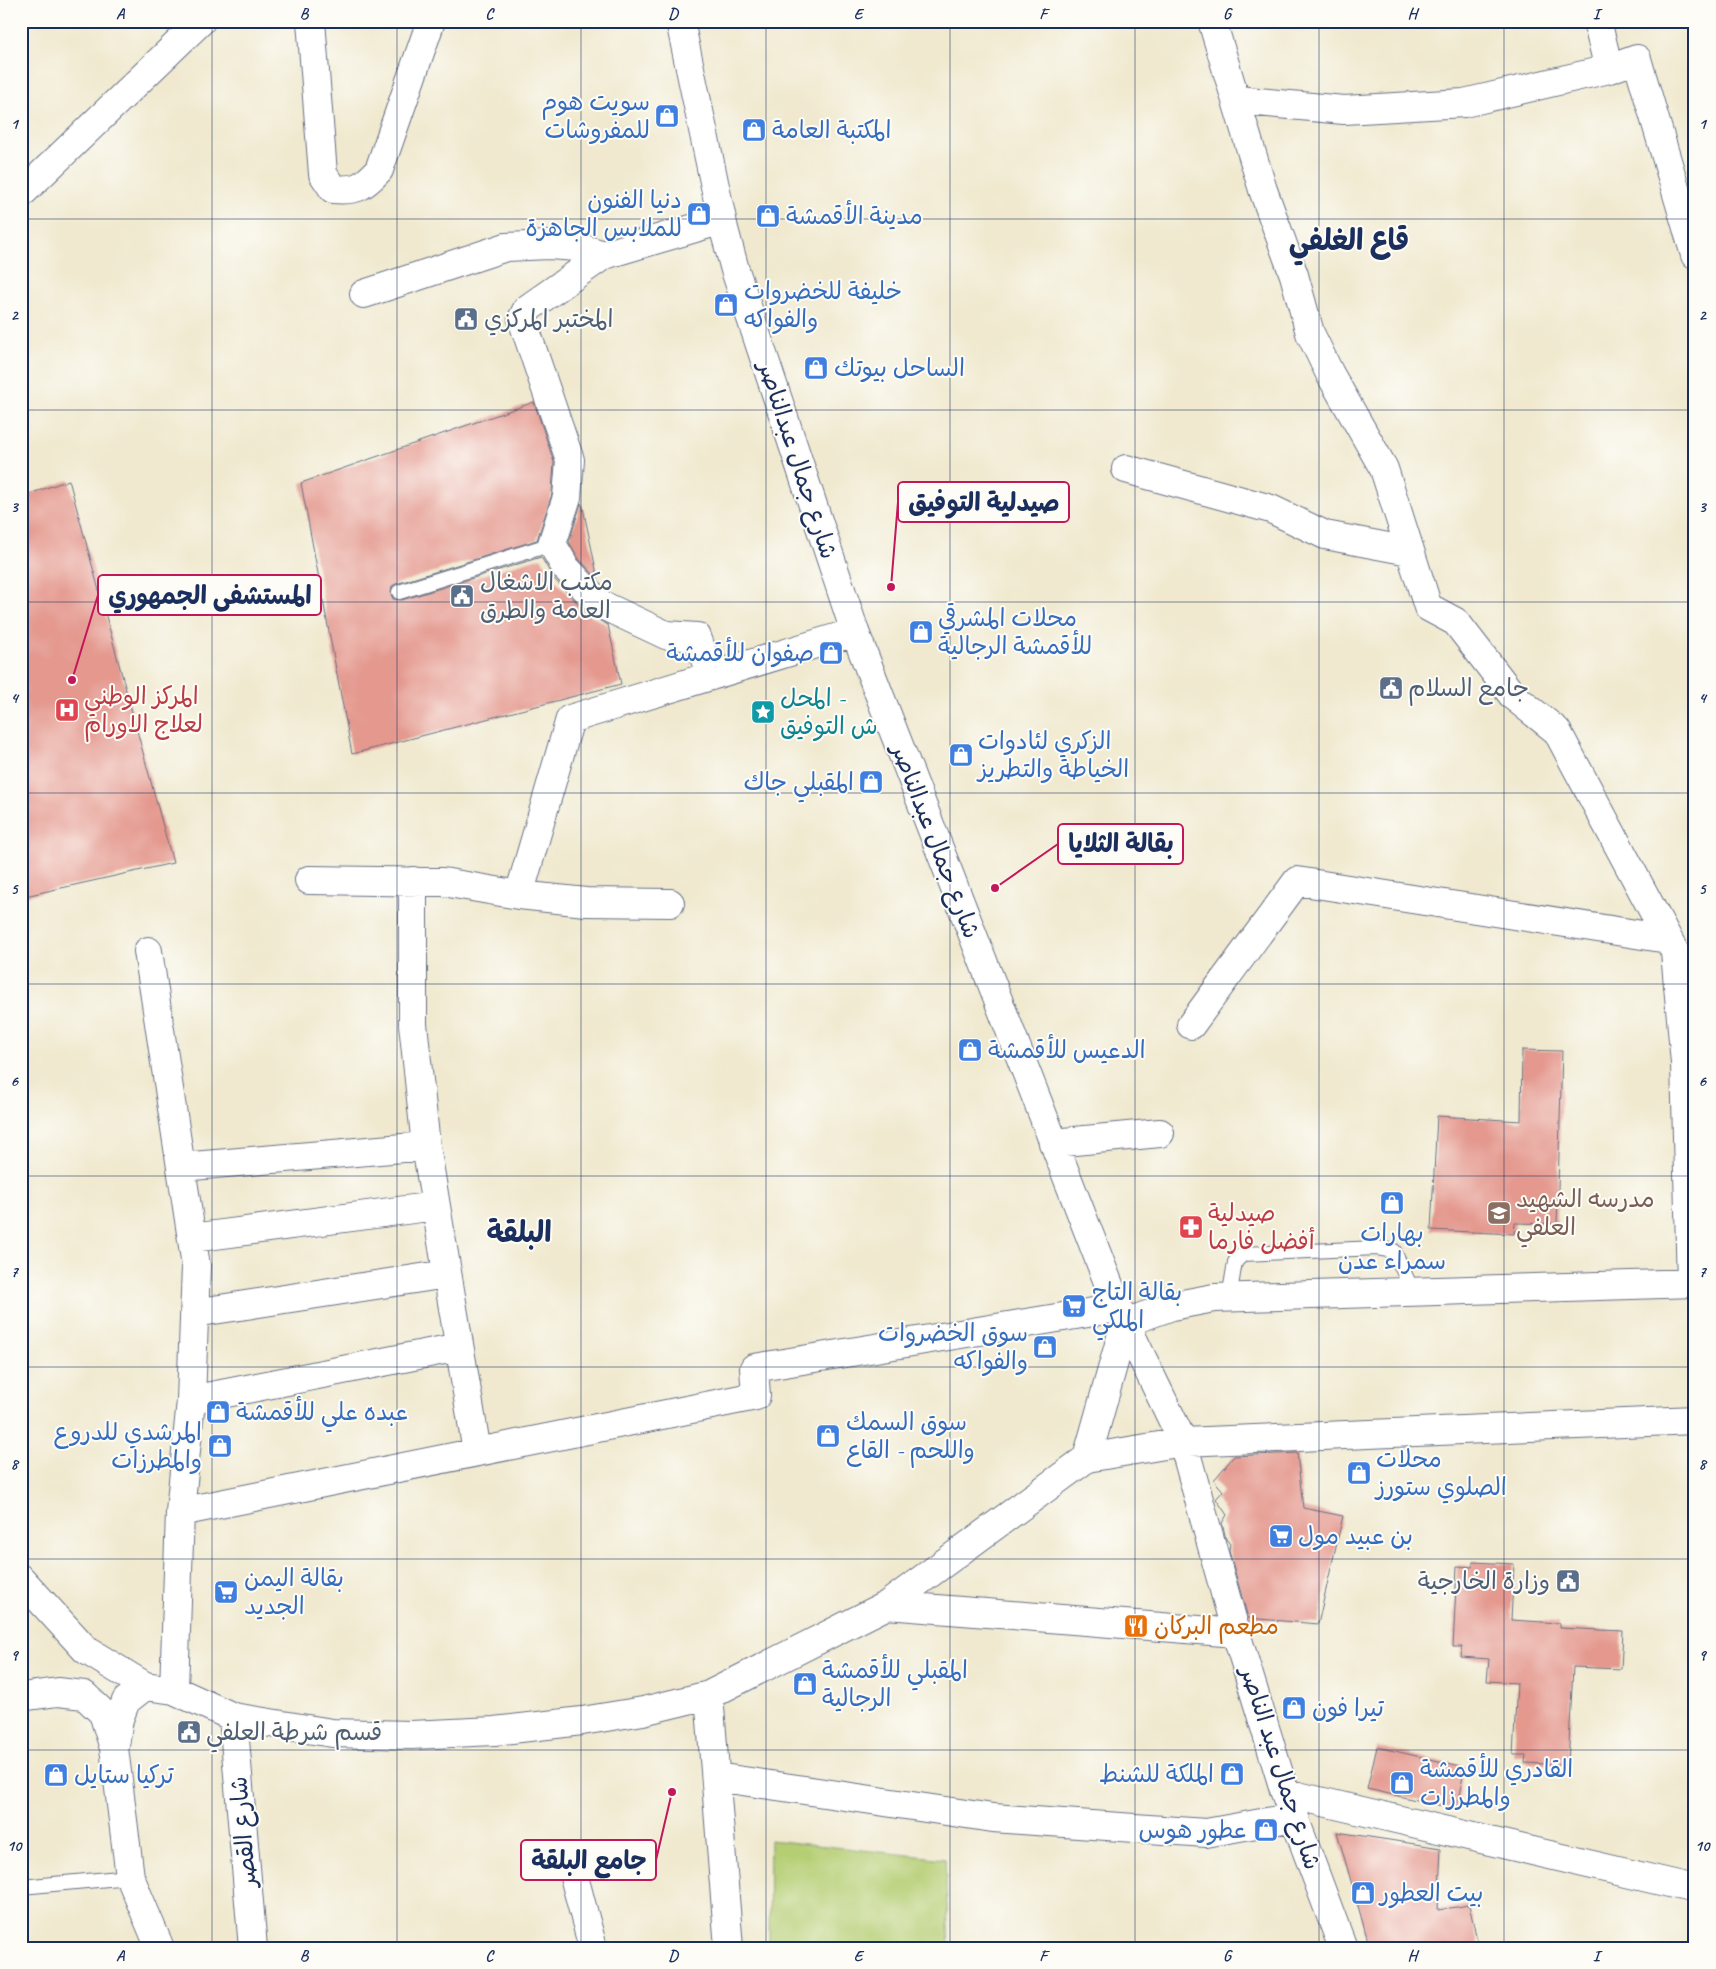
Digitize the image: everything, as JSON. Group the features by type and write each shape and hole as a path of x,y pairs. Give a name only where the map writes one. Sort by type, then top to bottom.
{"street":[{"path":"21,194 201,21"},
{"path":"311,21 323,174 333,189 350,191 367,183 379,170 431,21"},
{"name":"شارع جمال عبدالناصر","path":"680,21 722,220 735,270 855,632 1121,1315 1183,1442"},
{"path":"180,1512 756,1396 754,1368 1121,1315 1214,1298 1693,1283 1690,1063 1675,952 1557,731 1513,696 1456,622 1428,607 1384,469 1330,374 1310,333 1294,275 1263,190 1212,21"},
{"path":"1597,21 1609,70"},
{"path":"1236,100 1344,110 1464,103 1609,70 1637,58 1695,255"},
{"path":"712,676 697,637 666,635 600,604 566,568 552,544 567,497 570,460 522,319 527,309 604,255 722,220"},
{"path":"364,294 506,247 549,245 577,247 604,255"},
{"path":"1126,469 1271,509 1325,535 1409,551"},
{"path":"519,895 570,719 855,632"},
{"path":"309,880 443,882 519,895 586,902 670,903"},
{"path":"1191,1024 1296,881 1668,940"},
{"path":"413,882 413,1024 426,1146 477,1452"},
{"path":"148,951 196,1266 191,1400 180,1512 174,1690"},
{"path":"1054,1143 1160,1134"},
{"path":"181,1167 426,1146"},
{"path":"192,1238 436,1206"},
{"path":"194,1313 447,1274"},
{"path":"1087,1458 1121,1315"},
{"path":"191,1400 459,1347"},
{"path":"21,1579 86,1650 145,1686 174,1690 233,1717 332,1733 411,1735 494,1731 582,1722 710,1695 887,1605 1087,1458 1183,1442 1695,1420"},
{"name":"شارع جمال عبد الناصر","path":"1183,1442 1236,1633 1290,1805 1343,1948"},
{"path":"887,1605 1236,1633"},
{"path":"114,1748 119,1719 126,1701 145,1686"},
{"path":"21,1697 58,1692 84,1695 103,1713 114,1748 130,1877 160,1948"},
{"path":"710,1695 729,1948"},
{"name":"شارع القصر","path":"233,1717 253,1948"},
{"path":"716,1777 993,1818 1206,1833 1290,1805 1695,1889"},
{"path":"571,1865 593,1948"}],"lane":[{"path":"399,592 552,544"},
{"path":"1229,1298 1235,1262 1243,1254 1377,1248 1394,1251 1414,1292"},
{"path":"21,1887 130,1877"}],"green space":[{"path":"770,1840 945,1859 949,1948 769,1948"}],"building":[{"name":"مكتب الاشغال العامة والطرق","path":"534,402 554,462 552,494 537,540 396,584 392,586 391,594 393,599 402,600 541,557 554,579 589,615 608,625 621,684 352,754 301,483"},
{"path":"69,480 173,863 21,897 21,497"},
{"path":"581,503 598,579 579,559 569,542"},
{"path":"1522,1050 1562,1051 1557,1224 1515,1223 1514,1234 1431,1230 1437,1116 1521,1121"},
{"name":"بن عبيد مول","path":"1297,1453 1303,1508 1343,1516 1318,1624 1248,1618 1229,1551 1230,1544 1226,1539 1222,1523 1227,1515 1216,1499 1223,1491 1214,1480 1234,1456"},
{"path":"1473,1562 1514,1564 1511,1620 1559,1623 1559,1628 1623,1631 1621,1669 1573,1667 1568,1765 1525,1763 1526,1755 1513,1755 1517,1683 1487,1681 1489,1659 1461,1657 1462,1647 1453,1647 1457,1566 1472,1567"},
{"path":"1377,1747 1465,1767 1456,1809 1367,1789"},
{"path":"1337,1832 1441,1848 1438,1910 1469,1905 1479,1948 1370,1948"}],"place":[{"name":"سويت هوم للمفروشات","path":"667,116"},
{"name":"المكتبة العامة","path":"754,130"},
{"name":"دنيا الفنون للملابس الجاهزة","path":"699,214"},
{"name":"مدينة الأقمشة","path":"768,216"},
{"name":"خليفة للخضروات والفواكه","path":"726,305"},
{"name":"المختبر المركزي","path":"466,319"},
{"name":"الساحل بيوتك","path":"816,368"},
{"name":"صيدلية التوفيق","path":"891,587"},
{"name":"مكتب الاشغال العامة والطرق","path":"462,596"},
{"name":"محلات المشرقي للأقمشة الرجالية","path":"921,632"},
{"name":"صفوان للأقمشة","path":"831,653"},
{"name":"المستشفى الجمهوري","path":"72,680"},
{"name":"جامع السلام","path":"1391,688"},
{"name":"المركز الوطني لعلاج الاورام","path":"67,710"},
{"name":"المحل - ش التوفيق","path":"763,712"},
{"name":"الزكري لئادوات الخياطة والتطريز","path":"961,755"},
{"name":"المقبلي جاك","path":"871,782"},
{"name":"بقالة الثلايا","path":"995,888"},
{"name":"الدعيس للأقمشة","path":"970,1050"},
{"name":"بهارات سمراء عدن","path":"1392,1203"},
{"name":"مدرسه الشهيد العلفي","path":"1499,1213"},
{"name":"صيدلية أفضل فارما","path":"1191,1227"},
{"name":"بقالة التاج الملكي","path":"1074,1306"},
{"name":"سوق الخضروات والفواكه","path":"1045,1347"},
{"name":"عبده علي للأقمشة","path":"218,1412"},
{"name":"سوق السمك واللحم - القاع","path":"828,1436"},
{"name":"المرشدي للدروع والمطرزات","path":"220,1446"},
{"name":"محلات الصلوي ستورز","path":"1359,1473"},
{"name":"بن عبيد مول","path":"1281,1536"},
{"name":"وزارة الخارجية","path":"1568,1581"},
{"name":"بقالة اليمن الجديد","path":"226,1592"},
{"name":"مطعم البركان","path":"1136,1626"},
{"name":"المقبلي للأقمشة الرجالية","path":"805,1684"},
{"name":"تيرا فون","path":"1294,1708"},
{"name":"قسم شرطة العلفي","path":"189,1732"},
{"name":"الملكة للشنط","path":"1232,1774"},
{"name":"تركيا ستايل","path":"56,1775"},
{"name":"القادري للأقمشة والمطرزات","path":"1402,1783"},
{"name":"جامع البلقة","path":"672,1792"},
{"name":"عطور هوس","path":"1266,1830"},
{"name":"بيت العطور","path":"1363,1893"}],"district":[{"name":"قاع الغلفي","path":"1349,240"},
{"name":"البلقة","path":"519,1232"}]}
